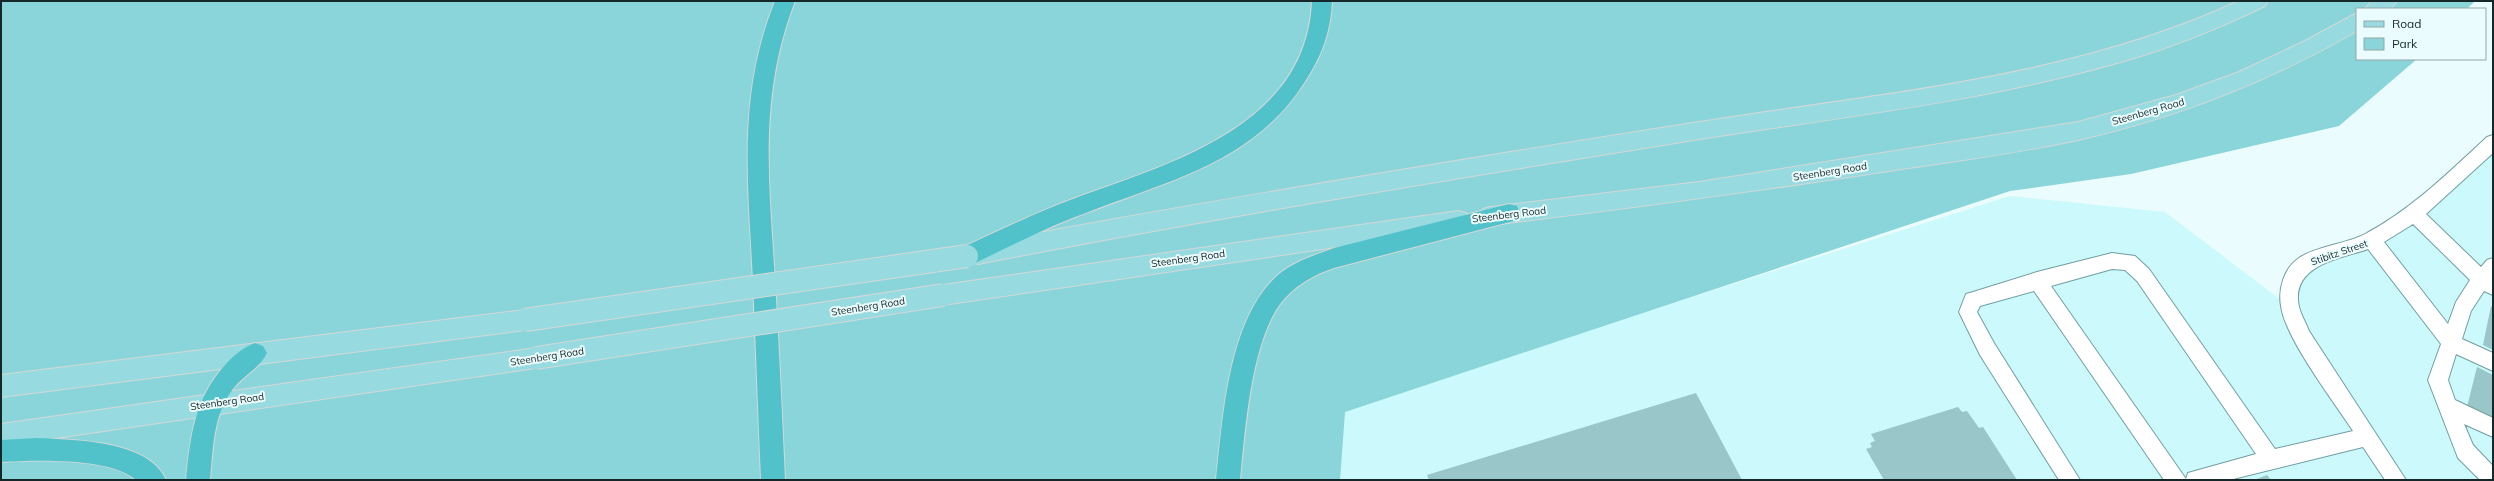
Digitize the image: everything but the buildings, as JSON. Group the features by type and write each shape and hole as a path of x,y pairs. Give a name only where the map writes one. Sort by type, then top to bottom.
{"highway":[{"path":"773,480 758,132 765,63 776,23 785,1"},
{"path":"967,256 1085,204 1135,189 1172,174 1213,154 1246,133 1280,101 1300,74 1314,47 1320,24 1322,1"},
{"path":"1228,480 1237,404 1250,350 1265,310 1282,286 1296,275 1325,262 1509,213"},
{"path":"198,480 210,404 231,371 254,353"},
{"path":"1,451 38,449 93,453 137,465 154,480"}],"main road":[{"path":"1,386 172,362 526,320 967,256 1274,199 1538,155 1989,87 2071,70 2134,51 2187,33 2258,1"},
{"path":"2376,8 2387,1"},
{"name":"Steenberg Road","path":"1,435 536,358 943,295 1509,213 1699,192 1962,151 2078,131 2179,103 2246,78 2312,47 2356,22"}],"lane":[{"name":"Stibitz Street","path":"2396,480 2301,335 2290,307 2290,291 2294,275 2306,263 2372,240 2414,214 2493,142"},
{"path":"2414,214 2489,277 2463,308 2438,380 2465,451 2493,480"},
{"path":"2372,240 2452,343 2493,362"},
{"path":"2070,480 1987,349 1968,312 1973,300 2037,280 2112,261 2129,262 2143,275 2271,459"},
{"path":"2037,280 2176,480"},
{"path":"2448,406 2493,428"},
{"path":"2195,480 2271,459 2368,437"}],"shaded area":[{"path":"2493,142 2493,480 1338,480 1343,408 2010,196 2165,212 2290,307 2294,275 2372,240"}],"green space":[{"path":"1,1 2475,1 2468,8 2356,8 2356,60 2416,60 2339,126 2131,174 2010,191 1345,412 1340,480 1,480"}]}
